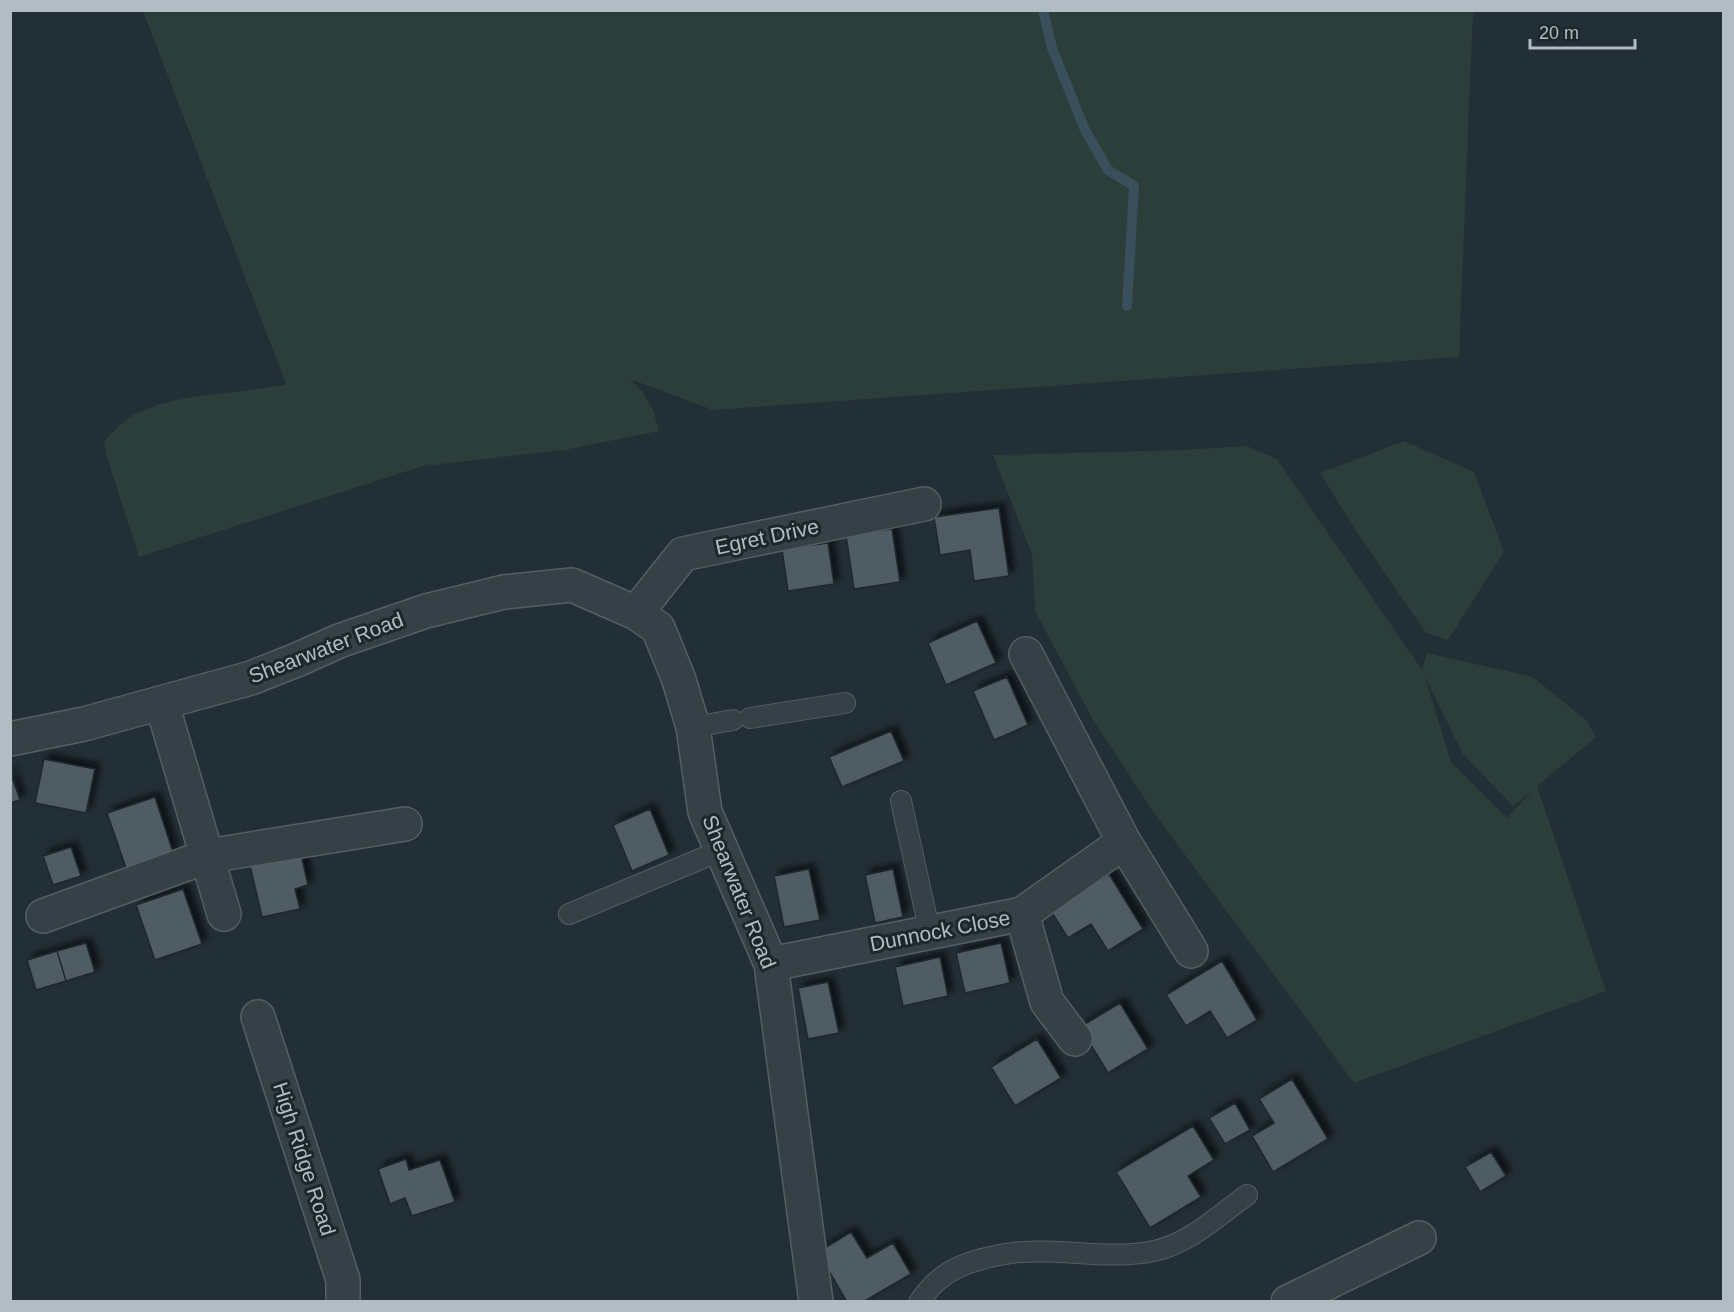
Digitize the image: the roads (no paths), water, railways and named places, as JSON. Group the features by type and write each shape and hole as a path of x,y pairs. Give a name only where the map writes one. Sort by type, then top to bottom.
{"street":[{"name":"Egret Drive","path":"636,613 683,554 924,504"},
{"name":"Shearwater Road","path":"10,739 84,724 251,678 339,641 426,611 504,592 572,585 636,613 658,628 679,680 693,727 705,812 771,964 816,1302"},
{"path":"1026,654 1124,842 1191,951"},
{"path":"162,704 224,914"},
{"path":"43,916 208,856 405,824"},
{"name":"Dunnock Close","path":"771,964 1022,914 1124,842"},
{"path":"1022,914 1047,1002 1075,1039"},
{"name":"High Ridge Road","path":"258,1017 343,1280 343,1302"},
{"path":"1288,1302 1419,1238"}],"lane":[{"path":"693,727 845,703"},
{"path":"901,801 930,933"},
{"path":"568,914 722,850"},
{"path":"919,1302 933,1284 953,1269 1002,1255 1022,1252 1107,1255 1155,1251 1172,1246 1201,1229 1247,1195"}],"waterway":[{"path":"1043,10 1052,48 1085,130 1108,170 1134,186 1127,306"}]}
